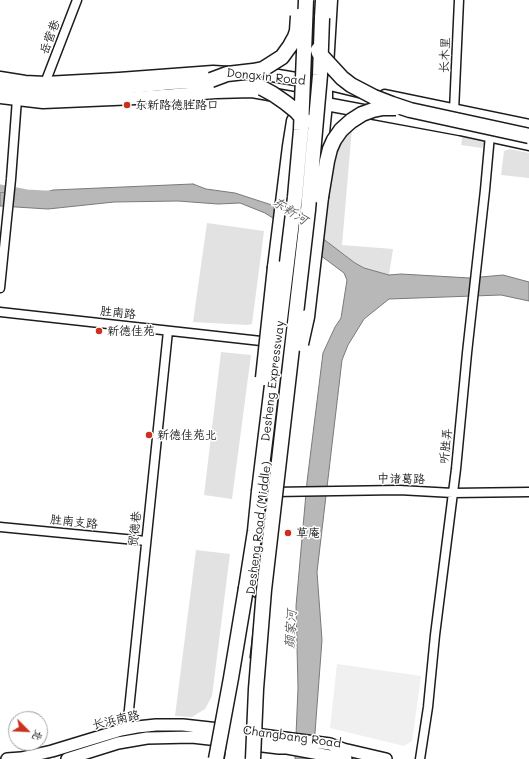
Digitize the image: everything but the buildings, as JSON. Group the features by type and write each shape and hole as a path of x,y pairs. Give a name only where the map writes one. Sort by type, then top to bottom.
{"highway":[{"path":"211,80 227,74 263,69 282,57 290,46 297,31 299,0"},
{"path":"305,0 312,37 319,53 342,78 351,84 374,97 410,110 529,136"},
{"name":"Desheng Expressway","path":"216,759 240,628 255,531 295,197 301,130 305,0"},
{"name":"Desheng Expressway","path":"253,759 256,689 264,598 314,151 320,75 323,0"},
{"path":"0,87 51,91 92,90 211,80 239,80 249,83 273,94 296,111 304,120 312,133 321,197"},
{"path":"259,491 256,447 275,267 294,121 306,101"},
{"path":"285,414 306,317 321,197 330,149 341,130 362,114 373,110 391,108 410,110"}],"main road":[{"name":"Desheng Road (Middle)","path":"242,759 239,737 264,492 304,146 312,0"},
{"name":"Desheng Road (Middle)","path":"231,759 239,737 258,590 273,492 291,406 326,104 331,0"},
{"name":"Dongxin Road","path":"0,78 25,82 45,83 213,72 272,75 308,82 326,83 529,126"},
{"name":"Dongxin Road","path":"0,97 43,102 252,91 490,135 529,144"},
{"name":"长浜南路","path":"7,759 21,758 52,751 127,729 156,725 207,727 239,737"},
{"name":"长浜南路","path":"67,759 118,743 147,738 239,737"},
{"name":"Changbang Road","path":"239,737 280,738 329,750 346,759"},
{"name":"Changbang Road","path":"239,737 279,748 329,750 343,749 386,759"}],"street":[{"name":"岳营巷","path":"45,83 77,0"},
{"name":"长木里","path":"454,111 460,0"},
{"path":"0,288 9,202 17,99"},
{"name":"听胜弄","path":"420,759 428,707 435,635 453,492 490,135"},
{"name":"胜南路","path":"0,312 281,343"},
{"name":"贸德巷","path":"127,729 168,331"},
{"name":"中诸葛路","path":"273,492 400,490 529,492"},
{"name":"胜南支路","path":"0,527 146,542"}],"shaded area":[{"path":"352,128 342,245 393,249 389,275 364,268 322,238 335,151"},
{"path":"463,134 487,139 482,148 461,145"},
{"path":"510,149 529,153 529,178 501,175 504,151"},
{"path":"193,184 206,189 235,193 278,207 276,220 265,213 240,203 218,204 178,201 114,202 48,209 0,206 0,192 34,196 53,190"},
{"path":"207,223 264,231 252,324 193,322"},
{"path":"322,238 364,268 389,275 401,274 470,278 503,275 529,282 529,301 501,295 389,299 364,319 348,345 342,360 317,572 322,640 313,759 295,759 298,688 296,606 307,482 323,353 335,327 341,318 347,280 344,273 320,255"},
{"path":"221,352 251,355 232,499 204,495"},
{"path":"196,550 230,554 212,696 205,709 192,717 175,716"},
{"path":"337,664 421,676 412,741 404,746 330,728"}],"waterway":[{"name":"东新河","path":"0,188 27,193 49,194"}],"place":[{"name":"东新路德胜路口","path":"127,105"},
{"name":"新德佳苑","path":"99,331"},
{"name":"新德佳苑北","path":"149,435"},
{"name":"草庵","path":"288,533"}],"water label":[{"name":"颜家河","path":"291,629"}]}
